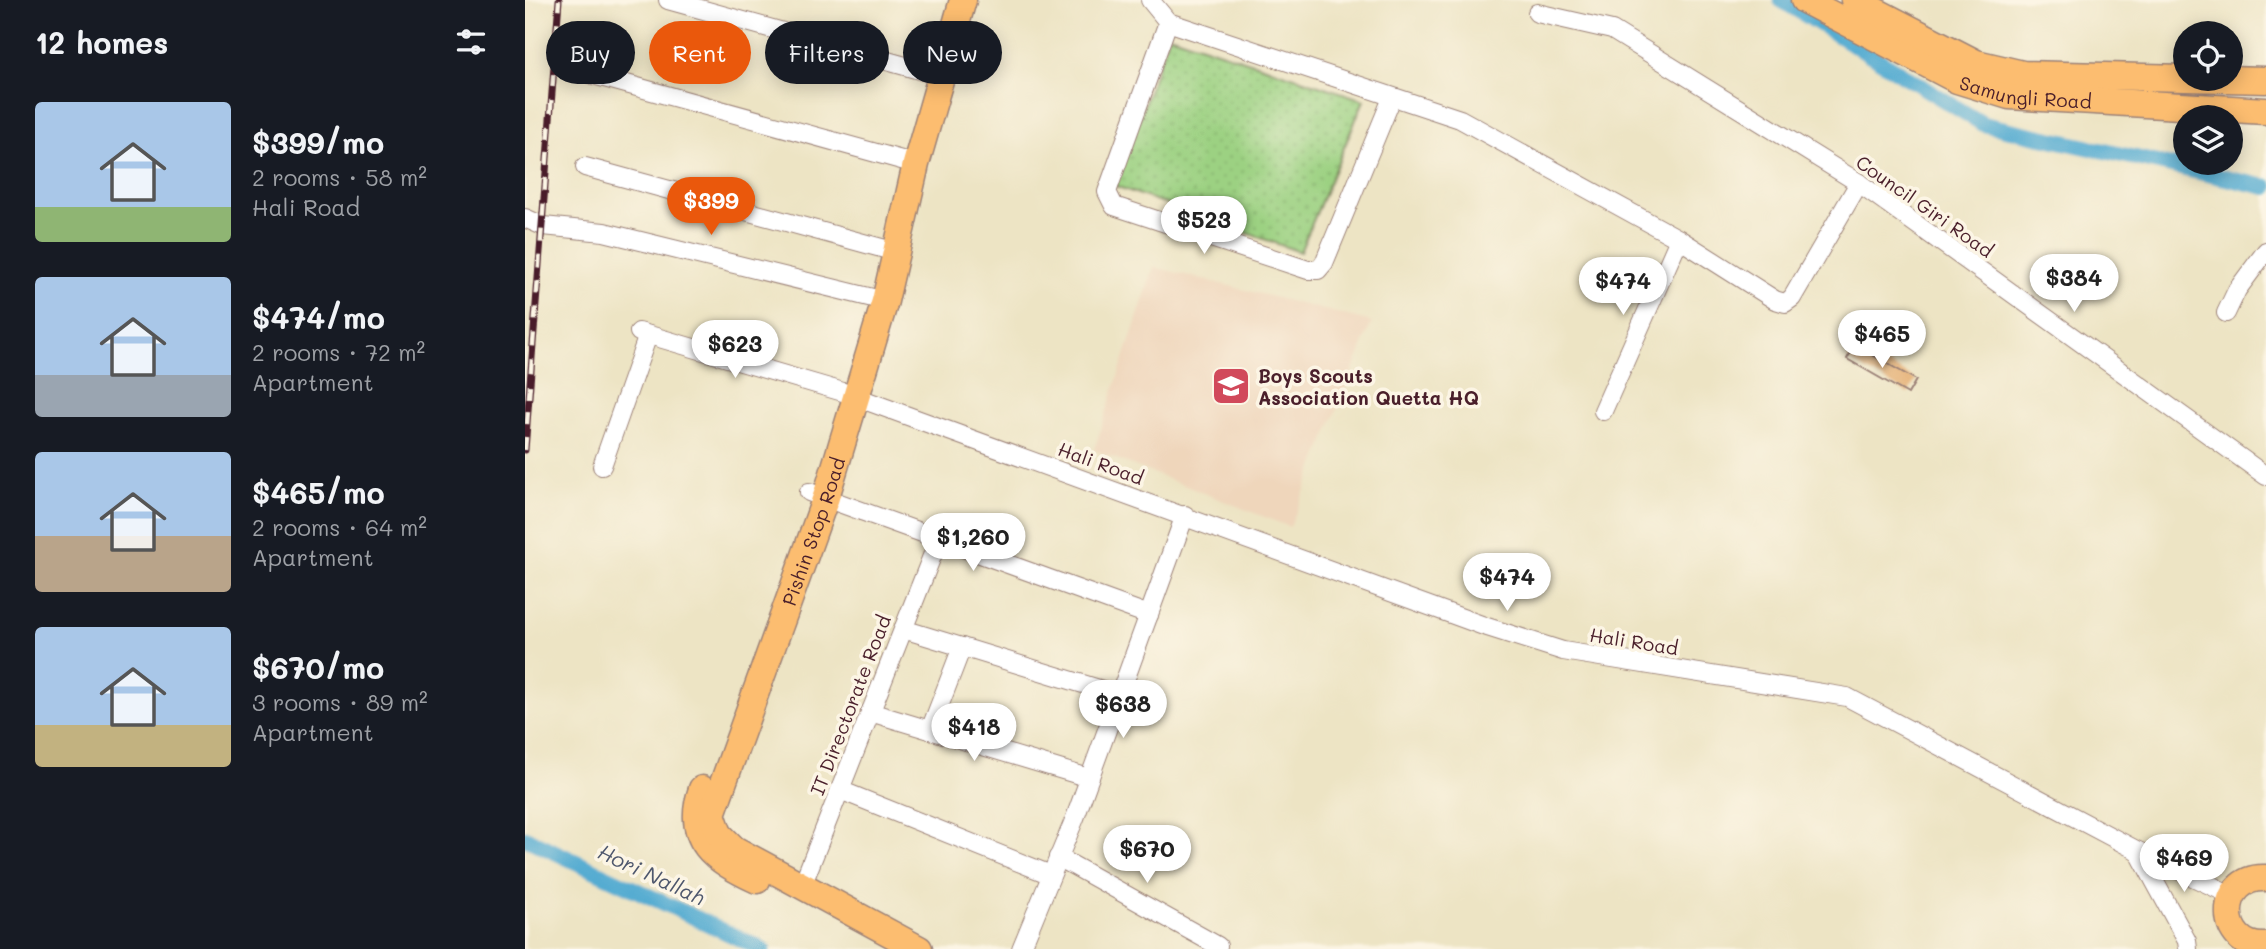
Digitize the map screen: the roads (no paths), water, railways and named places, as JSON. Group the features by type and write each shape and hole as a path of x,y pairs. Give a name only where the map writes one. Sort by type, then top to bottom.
{"main road":[{"name":"Pishin Stop Road","path":"947,21 951,0"},
{"name":"Pishin Stop Road","path":"955,21 963,0"},
{"name":"Samungli Road","path":"1804,0 1957,80 2009,96 2266,111"},
{"name":"Samungli Road","path":"1854,0 1976,63 2023,74 2266,80"},
{"name":"Pishin Stop Road","path":"919,949 734,849 719,834 712,814 818,495 879,300 911,163 933,84"},
{"name":"Pishin Stop Road","path":"818,495 695,816 697,831 707,848 724,864 884,949"},
{"path":"2263,947 2233,942 2227,916 2231,895 2245,882 2265,876"}],"street":[{"path":"668,0 903,66"},
{"path":"1150,0 1168,22 1460,119 1679,239 1775,300 1785,303 1792,298 1859,183"},
{"name":"Council Giri Road","path":"1537,13 1612,30 1859,183 2266,476"},
{"path":"1168,22 1107,192 1114,206 1308,270 1318,270 1324,262 1392,98"},
{"path":"626,84 911,163"},
{"path":"585,167 891,250"},
{"path":"525,218 543,226 604,232 879,300"},
{"path":"1603,411 1679,239"},
{"path":"2226,313 2237,290 2261,253 2266,250"},
{"name":"Hali Road","path":"602,466 644,333 849,394 1484,625 1563,651 1847,697 2138,851 2231,895"},
{"path":"818,495 938,541 1149,615"},
{"path":"1021,949 1089,778 1185,515"},
{"name":"IT Directorate Road","path":"802,886 938,541"},
{"path":"903,629 1119,695"},
{"path":"930,730 962,647"},
{"path":"870,712 1089,778"},
{"path":"840,790 1051,875"},
{"path":"2138,851 2187,941 2188,949"},
{"path":"1058,858 1218,946"}],"waterway":[{"path":"1781,0 1983,124 2266,187"},
{"name":"Hori Nallah","path":"525,838 762,949"}],"railway":[{"path":"525,450 559,0"}],"place":[{"name":"Boys Scouts Association Quetta HQ","path":"1231,386"}]}
